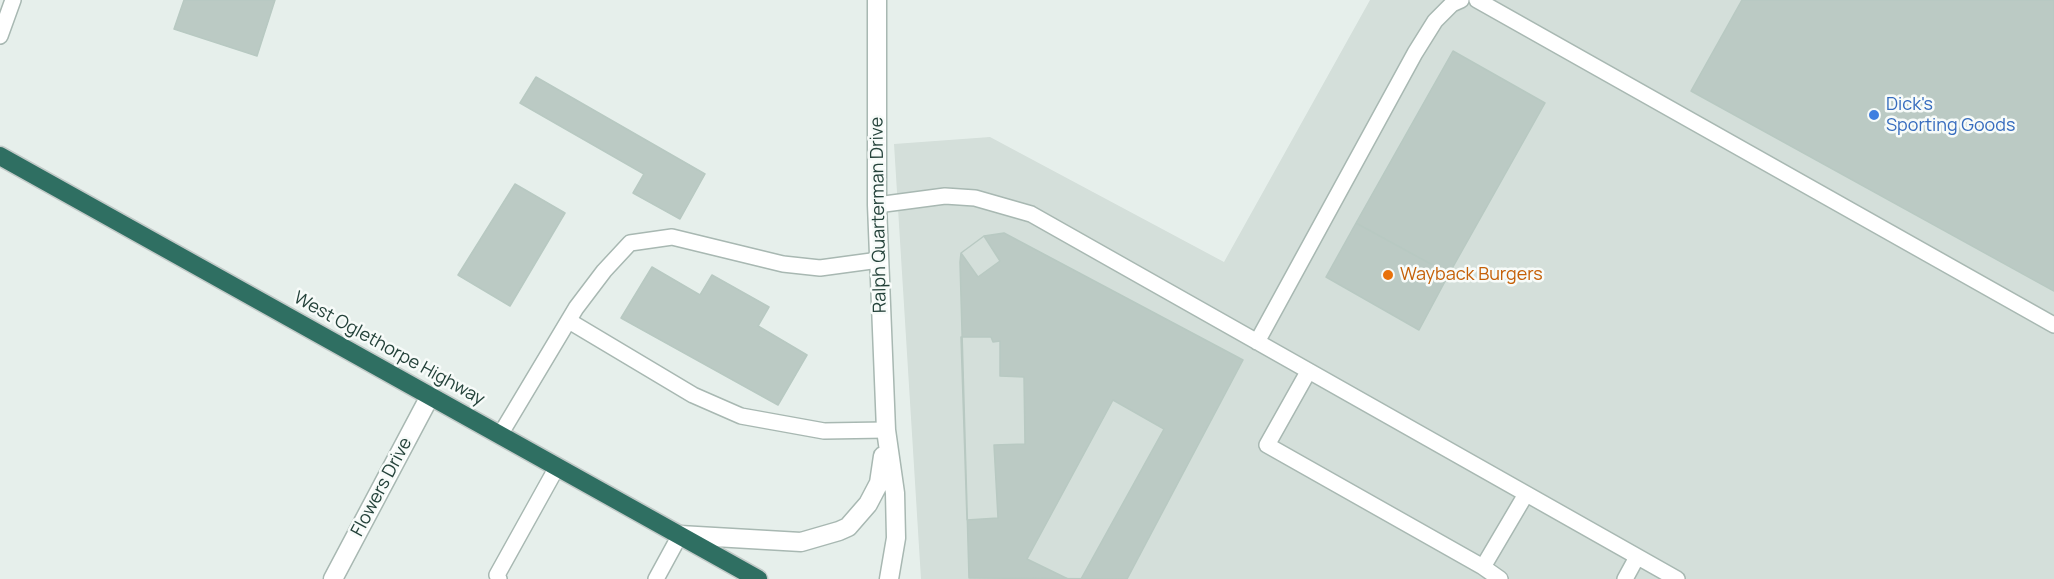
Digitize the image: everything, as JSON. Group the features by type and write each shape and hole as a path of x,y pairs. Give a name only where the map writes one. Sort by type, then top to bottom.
{"highway":[{"name":"West Oglethorpe Highway","path":"0,156 758,579"}],"street":[{"name":"Ralph Quarterman Drive","path":"877,0 877,206 886,430 895,493 896,538 890,579"},
{"name":"Flowers Drive","path":"333,579 430,396"},
{"name":"Ralph Quarterman Drive","path":"680,535 801,542 848,527 868,504 879,483 886,430"}],"lane":[{"path":"0,36 14,0"},
{"path":"1257,342 1415,53 1435,21 1452,4 1461,0"},
{"path":"1477,0 2054,325"},
{"path":"877,206 945,196 965,197 1004,205 1032,214 1677,579"},
{"path":"500,435 569,321 604,271 630,243 672,237 783,264 820,268 879,260"},
{"path":"569,321 693,395 741,416 824,431 886,430"},
{"path":"1308,372 1268,445 1483,567 1500,579"},
{"path":"499,579 497,574 557,467"},
{"path":"1483,567 1526,494"},
{"path":"656,579 680,535"},
{"path":"1624,579 1637,557"}],"shaded area":[{"path":"1370,0 2054,0 2054,579 921,579 894,144 990,137 1224,262"}],"building":[{"path":"184,0 275,0 257,56 174,29"},
{"path":"1742,0 2054,0 2054,291 1691,91"},
{"path":"1453,51 1545,103 1449,274 1356,223"},
{"path":"536,77 705,174 680,219 633,193 644,174 520,103"},
{"path":"515,184 565,213 510,306 458,275"},
{"name":"Wayback Burgers","path":"1356,223 1449,274 1419,330 1326,277"},
{"path":"1004,233 1243,360 1127,579 969,578 960,262 961,253 984,236"},
{"path":"984,236 1000,261 978,277 961,253"},
{"path":"652,267 700,295 712,275 769,307 758,326 807,355 778,405 621,318"},
{"path":"961,337 991,337 993,342 1000,341 1000,376 1024,377 1025,444 994,445 998,518 967,520"},
{"path":"1113,400 1164,429 1081,579 1068,579 1027,559"}],"place":[{"name":"Dick's Sporting Goods","path":"1874,115"},
{"name":"Wayback Burgers","path":"1388,275"}]}
